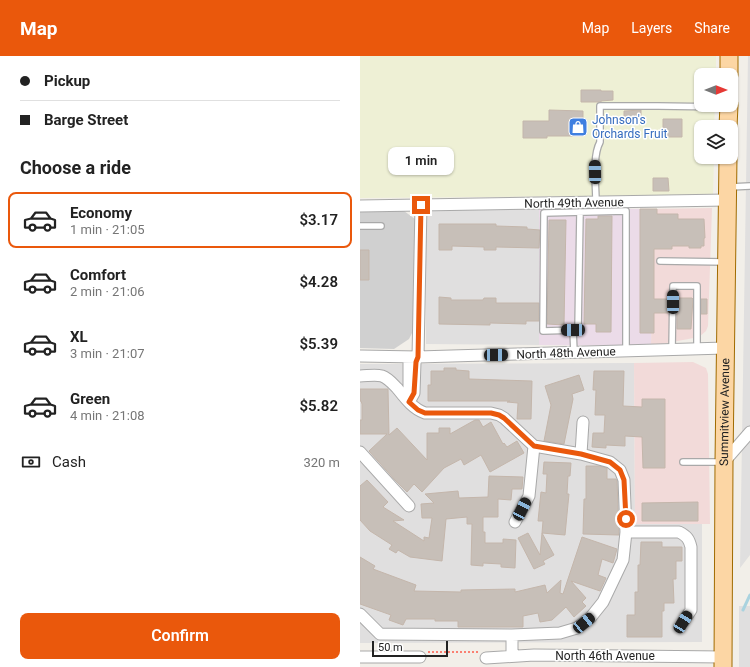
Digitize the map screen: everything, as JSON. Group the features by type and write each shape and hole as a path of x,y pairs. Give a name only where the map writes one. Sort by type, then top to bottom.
{"main road":[{"path":"729,56 729,68"},
{"name":"Summitview Avenue","path":"723,662 728,164"}],"street":[{"name":"North 49th Avenue","path":"360,206 596,202 727,193"},
{"path":"409,402 413,357 421,205"},
{"name":"North 48th Avenue","path":"360,356 413,357 725,348"},
{"path":"360,376 382,376 386,378 409,402 418,410 425,413 491,413 499,415 534,446 581,454 610,462 620,470 624,480 626,532 623,560 603,602 591,617 577,628 560,633 512,635 380,634 360,614"},
{"path":"581,454 583,422"},
{"path":"724,462 750,432"},
{"path":"515,522 529,496 534,446"},
{"path":"360,452 408,506"},
{"path":"626,532 679,532 685,535 689,541 691,547 691,610 683,622"},
{"path":"512,635 512,656"},
{"name":"North 46th Avenue","path":"487,658 542,655 723,662"},
{"path":"360,657 420,657"}],"lane":[{"path":"596,202 595,156 600,142 600,106 694,106"},
{"path":"727,193 750,186"},
{"path":"580,212 578,330 543,331 544,213 580,212 626,211 626,351"},
{"path":"360,226 381,226"},
{"path":"660,261 726,262"},
{"path":"672,350 673,286 697,286 697,349"},
{"path":"573,330 574,352"},
{"path":"683,462 724,462"}],"path":[{"path":"420,657 420,652 489,652 487,658"}],"shaded area":[{"path":"748,56 750,56 750,555 740,568"},
{"path":"426,208 539,208 539,345 426,344"},
{"path":"539,208 653,209 651,346 539,345"},
{"path":"712,208 708,326 706,331 699,337 651,346 653,209"},
{"path":"360,211 404,211 415,219 414,329 409,339 394,349 360,348"},
{"path":"693,362 706,368 708,374 710,524 635,524 634,363"},
{"path":"634,363 635,524 702,524 702,642 360,643 360,364"},
{"path":"739,606 750,606 750,667 739,667"}],"green space":[{"path":"360,56 716,56 716,68 694,68 694,112 715,112 714,120 694,120 694,164 714,164 713,195 360,198"}],"building":[{"path":"581,90 613,91 613,100 601,102 581,102"},
{"path":"549,110 583,111 583,136 523,138 523,121 549,121"},
{"path":"641,110 641,122 624,123 624,111"},
{"path":"663,119 682,119 682,137 663,137"},
{"path":"653,178 668,178 669,191 653,191"},
{"path":"640,209 657,209 657,214 678,214 678,219 704,219 705,238 704,246 701,246 701,248 672,246 672,249 654,249 654,299 669,299 668,313 654,313 654,333 640,333"},
{"path":"598,216 612,216 611,332 596,332 596,324 584,324 586,219 598,219"},
{"path":"549,220 566,220 564,325 547,324"},
{"path":"439,224 496,224 496,226 527,227 527,229 540,230 539,248 496,247 496,250 484,250 484,247 452,246 452,250 439,250"},
{"path":"360,250 369,250 369,280 360,280"},
{"path":"439,297 451,298 451,300 483,300 484,298 496,298 496,303 539,303 539,321 526,321 526,324 439,324"},
{"path":"677,298 693,299 691,329 677,329"},
{"path":"701,299 707,299 707,314 701,314"},
{"path":"444,368 456,368 456,370 469,371 469,379 532,381 531,419 517,419 518,403 507,402 510,401 428,401 428,385 431,385 431,371 444,371"},
{"path":"594,371 624,371 623,406 642,407 642,399 665,399 665,468 643,468 642,437 625,436 625,446 606,445 606,448 592,447 593,433 604,433 605,415 595,415 596,390 593,390"},
{"path":"579,375 584,390 572,394 573,399 564,444 544,441 551,405 545,386"},
{"path":"360,389 388,389 389,435 397,428 427,460 427,433 439,433 439,428 450,428 450,434 475,420 479,420 483,427 491,422 503,444 504,443 507,447 517,441 524,453 490,472 481,455 464,465 461,459 444,468 422,492 414,484 407,492 369,451 387,434 360,434 362,404 360,401"},
{"path":"544,462 571,463 570,476 568,476 567,494 569,494 565,535 542,533 543,521 538,521 541,492 546,493 547,474 543,474"},
{"path":"586,466 599,466 607,468 607,479 616,479 617,481 619,535 583,534 584,499 586,499"},
{"path":"489,476 523,477 522,489 512,489 511,500 498,499 498,517 483,517 485,543 503,543 503,539 516,540 515,568 501,567 501,564 483,563 483,566 471,565 472,524 467,524 467,517 446,519 442,561 410,557 398,550 396,553 389,549 392,545 370,531 360,520 360,486 367,480 388,502 383,507 404,520 393,521 424,541 424,537 429,538 432,518 422,518 421,504 434,503 425,494 458,491 459,498 488,497"},
{"path":"698,502 698,521 642,521 642,503"},
{"path":"528,533 540,555 542,533 554,555 543,561 545,564 534,569 518,538"},
{"path":"582,537 617,549 613,563 602,559 598,575 606,578 600,591 571,581 586,598 582,602 586,606 574,617 566,607 552,620 540,622 538,613 523,616 523,627 458,627 458,621 435,621 435,619 406,619 403,625 389,620 391,615 360,604 360,557 375,566 373,569 416,585 414,591 461,592 461,590 515,589 515,592 545,585 547,593 561,580 560,593 563,594"},
{"path":"641,542 662,542 662,547 682,547 682,561 676,561 676,579 673,579 674,603 664,603 664,611 662,611 662,637 627,637 627,615 635,615 635,592 638,592 638,565 640,565"}],"waterway":[{"path":"743,610 750,595"}],"place":[{"name":"Johnson's Orchards Fruit","path":"578,127"}],"route":[{"path":"421,205 418,357 416,362 414,393 409,402 418,410 425,413 491,413 499,415 534,446 581,454 610,462 620,470 624,480 626,519"}]}
